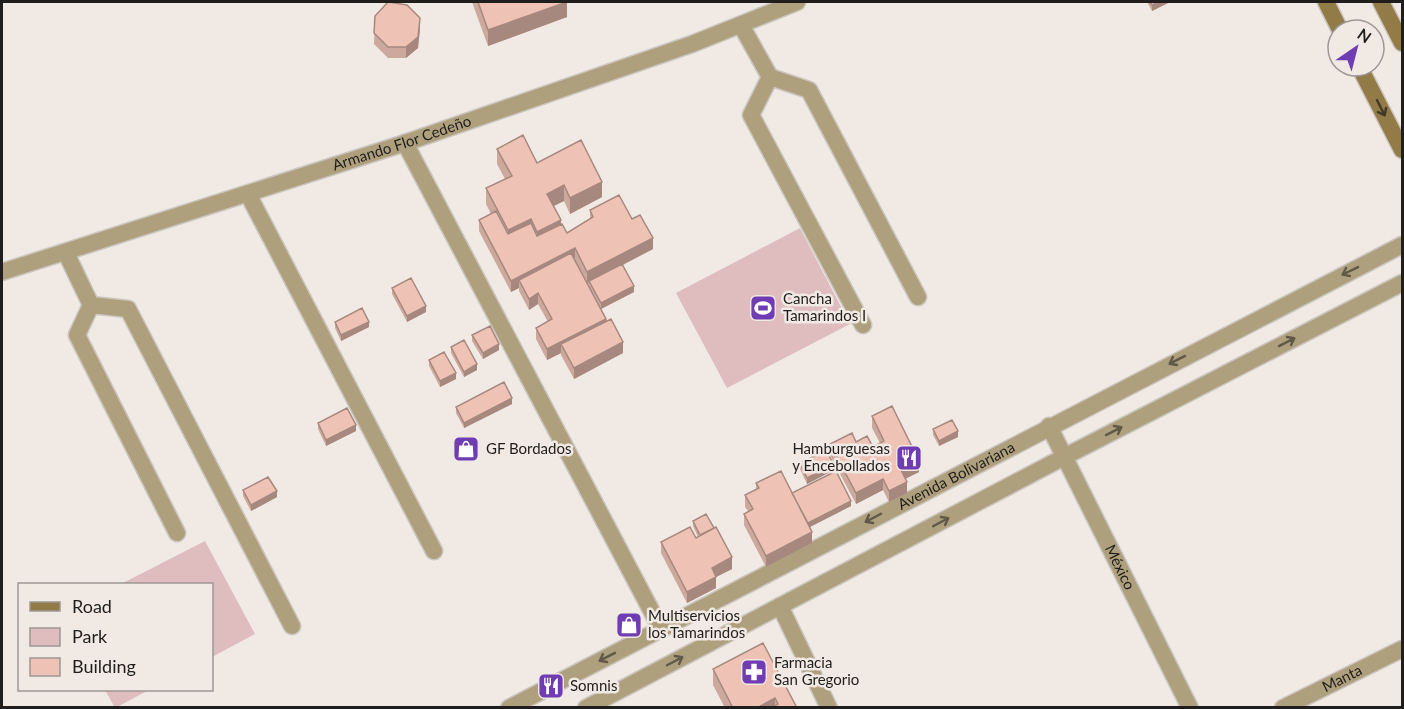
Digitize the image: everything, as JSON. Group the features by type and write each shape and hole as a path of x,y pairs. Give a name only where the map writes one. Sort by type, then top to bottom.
{"main road":[{"path":"1326,2 1334,18"},
{"path":"1381,2 1402,43"},
{"path":"1365,78 1402,150"}],"street":[{"name":"Armando Flor Cedeño","path":"2,272 405,143 741,25 797,2"},
{"path":"741,25 770,77 810,90 918,297"},
{"path":"770,77 751,115 863,325"},
{"path":"405,143 661,629"},
{"path":"248,194 434,552"},
{"name":"Avenida Bolivariana","path":"509,708 1402,245"},
{"path":"66,253 91,305"},
{"path":"586,708 1064,457 1402,283"},
{"path":"91,305 77,335 177,533"},
{"path":"91,305 128,309 292,626"},
{"name":"México","path":"1049,426 1190,708"},
{"path":"780,606 829,708"},
{"name":"Manta","path":"1282,708 1402,650"}],"green space":[{"name":"Cancha Tamarindos I","path":"800,228 850,324 727,388 676,293"},
{"path":"205,541 255,634 213,656 213,583 123,583"},
{"path":"106,691 147,691 115,708"}],"building":[{"path":"388,2 407,5 420,18 418,37 406,47 388,47 374,33 375,16"},
{"path":"478,2 567,2 488,30"},
{"path":"523,135 537,163 581,140 602,182 570,198 564,185 547,194 561,220 537,232 531,219 508,230 486,188 512,176 497,149"},
{"path":"619,195 632,219 640,215 653,238 587,272 575,248 511,281 479,220 496,211 508,234 531,223 537,236 562,224 567,233 593,217 590,210"},
{"path":"571,253 606,319 547,349 536,328 552,319 538,293 529,299 519,280"},
{"path":"622,264 634,286 601,303 589,281"},
{"path":"411,278 426,306 407,316 392,288"},
{"path":"362,308 369,322 341,335 335,322"},
{"path":"611,319 623,342 574,368 561,344"},
{"path":"490,326 499,344 483,353 472,335"},
{"path":"464,340 477,364 464,372 451,347"},
{"path":"444,352 456,373 440,381 429,360"},
{"path":"504,382 512,398 464,423 456,407"},
{"path":"892,406 919,461 901,470 907,482 889,491 883,479 856,493 830,444 852,433 856,442 867,436 873,447 884,441 872,416"},
{"path":"347,408 356,425 326,440 318,423"},
{"path":"952,420 958,431 939,441 933,429"},
{"path":"826,450 834,465 807,478 800,463"},
{"path":"781,471 812,532 766,556 744,514 753,509 745,495 759,488 756,483"},
{"path":"836,471 851,501 808,523 792,493"},
{"path":"268,477 277,491 251,505 243,490"},
{"path":"706,514 714,528 700,535 693,521"},
{"path":"690,527 696,538 716,527 732,557 712,568 716,577 687,592 661,542"},
{"name":"Farmacia San Gregorio","path":"763,643 797,708 772,708 778,704 775,698 757,708 733,708 713,669"}],"place":[{"name":"Cancha Tamarindos I","path":"763,308"},
{"name":"GF Bordados","path":"466,449"},
{"name":"Hamburguesas y Encebollados","path":"909,458"},
{"name":"Multiservicios los Tamarindos","path":"629,625"},
{"name":"Farmacia San Gregorio","path":"754,672"},
{"name":"Somnis","path":"551,686"}]}
